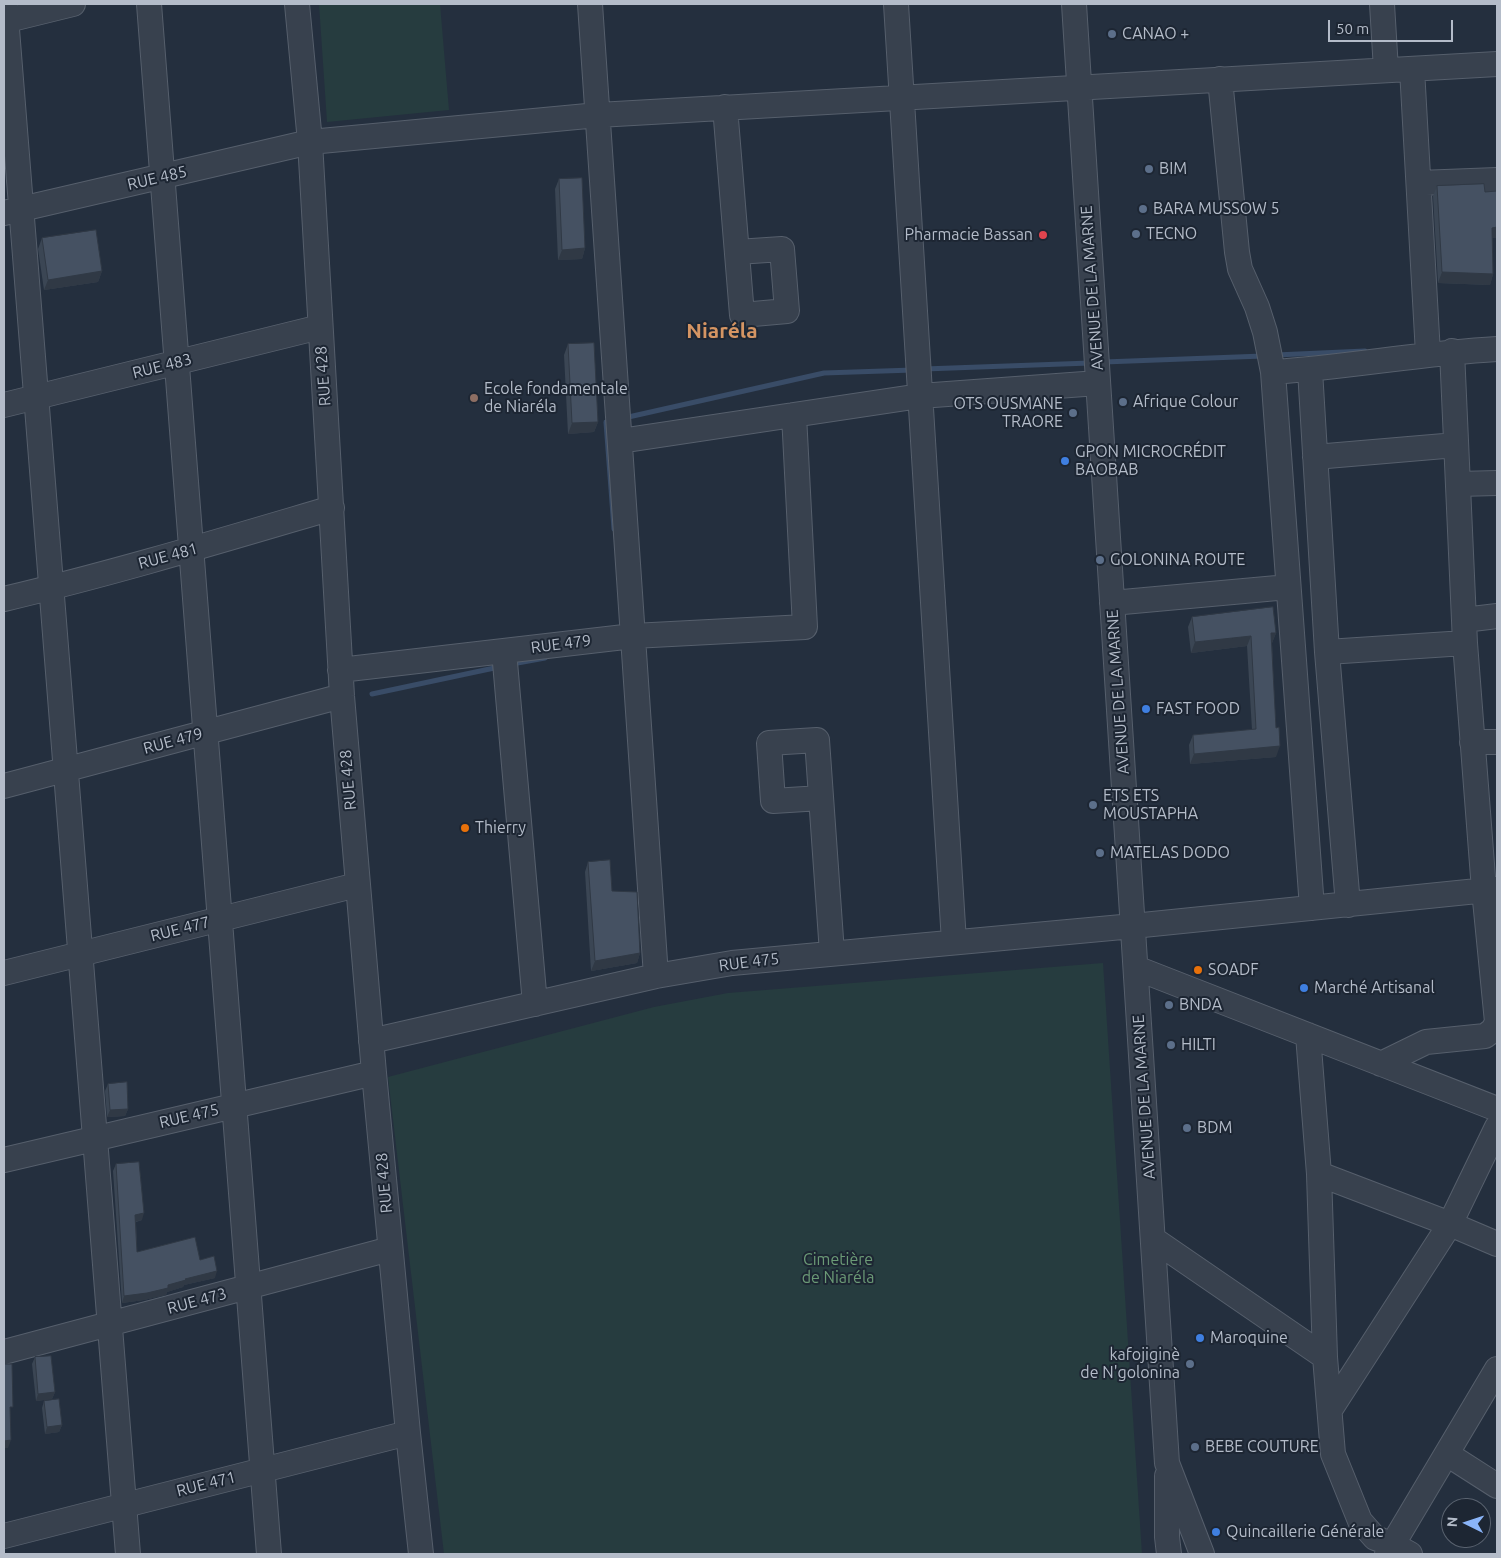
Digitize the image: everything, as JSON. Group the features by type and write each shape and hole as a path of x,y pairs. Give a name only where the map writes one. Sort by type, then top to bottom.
{"street":[{"path":"73,4 5,15 12,211 36,397 128,1554"},
{"path":"150,4 269,1554"},
{"name":"RUE 428","path":"297,4 310,142 340,670 357,885 390,1249 421,1554"},
{"path":"590,4 656,976"},
{"path":"896,4 954,942"},
{"name":"AVENUE DE LA MARNE","path":"1074,4 1167,1463 1202,1554"},
{"path":"1382,4 1386,70"},
{"name":"RUE 485","path":"12,211 310,142 598,115 1497,64"},
{"path":"1412,68 1428,354"},
{"path":"1220,79 1240,269 1257,307 1273,372 1312,908"},
{"path":"725,107 737,252"},
{"path":"1419,183 1497,180"},
{"name":"RUE 483","path":"4,405 320,327"},
{"path":"1273,372 1310,370 1452,351 1497,349"},
{"path":"1381,1064 1426,1042 1485,1036 1493,1030 1497,1022 1490,889 1472,742 1452,351"},
{"path":"1310,370 1327,652 1348,904"},
{"path":"620,441 920,396 1098,383"},
{"name":"RUE 479","path":"340,670 633,636 805,626 794,415"},
{"path":"1316,457 1456,445"},
{"path":"1458,484 1497,483"},
{"name":"RUE 481","path":"4,598 51,588 192,550 332,508"},
{"path":"1112,602 1288,587"},
{"path":"1327,652 1465,631 1497,616"},
{"path":"504,651 535,1004"},
{"name":"RUE 479","path":"4,786 342,696"},
{"path":"1472,742 1497,742"},
{"path":"821,798 832,954"},
{"name":"RUE 477","path":"4,973 357,885"},
{"name":"RUE 475","path":"371,1040 656,976 732,962 1133,926 1490,889"},
{"path":"1136,968 1497,1109"},
{"path":"1308,1035 1319,1174 1325,1356 1333,1454 1360,1520 1375,1538 1396,1551 1447,1454 1497,1369"},
{"name":"RUE 475","path":"4,1160 374,1073"},
{"path":"1330,1410 1450,1224 1497,1127"},
{"path":"1319,1174 1497,1244"},
{"path":"1153,1239 1325,1356"},
{"name":"RUE 473","path":"4,1352 390,1249"},
{"name":"RUE 471","path":"4,1536 408,1433"},
{"path":"1447,1454 1497,1486"},
{"path":"1167,1463 1167,1537 1169,1554"}],"green space":[{"path":"319,4 440,4 449,110 327,122"},
{"name":"Cimetière de Niaréla","path":"1103,963 1142,1554 444,1554 388,1077 654,1007 728,993"}],"building":[{"path":"582,178 585,248 562,250 559,179"},
{"path":"1484,184 1485,192 1497,191 1497,227 1492,228 1493,274 1442,272 1437,186"},
{"path":"96,230 102,271 48,280 42,238"},
{"path":"594,343 598,422 572,423 568,344"},
{"path":"1273,607 1276,633 1271,633 1276,728 1279,727 1280,746 1194,754 1193,735 1256,729 1251,636 1195,642 1192,617"},
{"path":"610,860 612,891 637,892 640,953 595,961 588,862"},
{"path":"127,1082 128,1109 110,1110 108,1084"},
{"path":"139,1162 144,1213 135,1215 137,1252 195,1237 200,1260 214,1256 217,1271 185,1279 168,1285 168,1288 124,1296 116,1164"},
{"path":"51,1356 55,1392 38,1394 35,1357"},
{"path":"4,1364 12,1364 13,1407 10,1407 11,1440 4,1441"},
{"path":"59,1399 62,1425 47,1427 44,1401"}],"waterway":[{"path":"1276,355 1365,351"},
{"path":"1104,362 1263,356"},
{"path":"924,369 1090,363"},
{"path":"624,418 824,373 913,370"},
{"path":"613,421 606,422 614,529"},
{"path":"512,664 545,658"},
{"path":"372,694 499,667"}],"place":[{"name":"CANAO +","path":"1112,34"},
{"name":"BIM","path":"1149,169"},
{"name":"BARA MUSSOW 5","path":"1143,209"},
{"name":"TECNO","path":"1136,234"},
{"name":"Pharmacie Bassan","path":"1043,235"},
{"name":"Ecole fondamentale de Niaréla","path":"474,398"},
{"name":"Afrique Colour","path":"1123,402"},
{"name":"OTS OUSMANE TRAORE","path":"1073,413"},
{"name":"GPON MICROCRÉDIT BAOBAB","path":"1065,461"},
{"name":"GOLONINA ROUTE","path":"1100,560"},
{"name":"FAST FOOD","path":"1146,709"},
{"name":"ETS ETS MOUSTAPHA","path":"1093,805"},
{"name":"Thierry","path":"465,828"},
{"name":"MATELAS DODO","path":"1100,853"},
{"name":"SOADF","path":"1198,970"},
{"name":"Marché Artisanal","path":"1304,988"},
{"name":"BNDA","path":"1169,1005"},
{"name":"HILTI","path":"1171,1045"},
{"name":"BDM","path":"1187,1128"},
{"name":"Maroquine","path":"1200,1338"},
{"name":"kafojiginè de N'golonina","path":"1190,1364"},
{"name":"BEBE COUTURE","path":"1195,1447"},
{"name":"Quincaillerie Générale","path":"1216,1532"}],"district":[{"name":"Niaréla","path":"722,331"}]}
